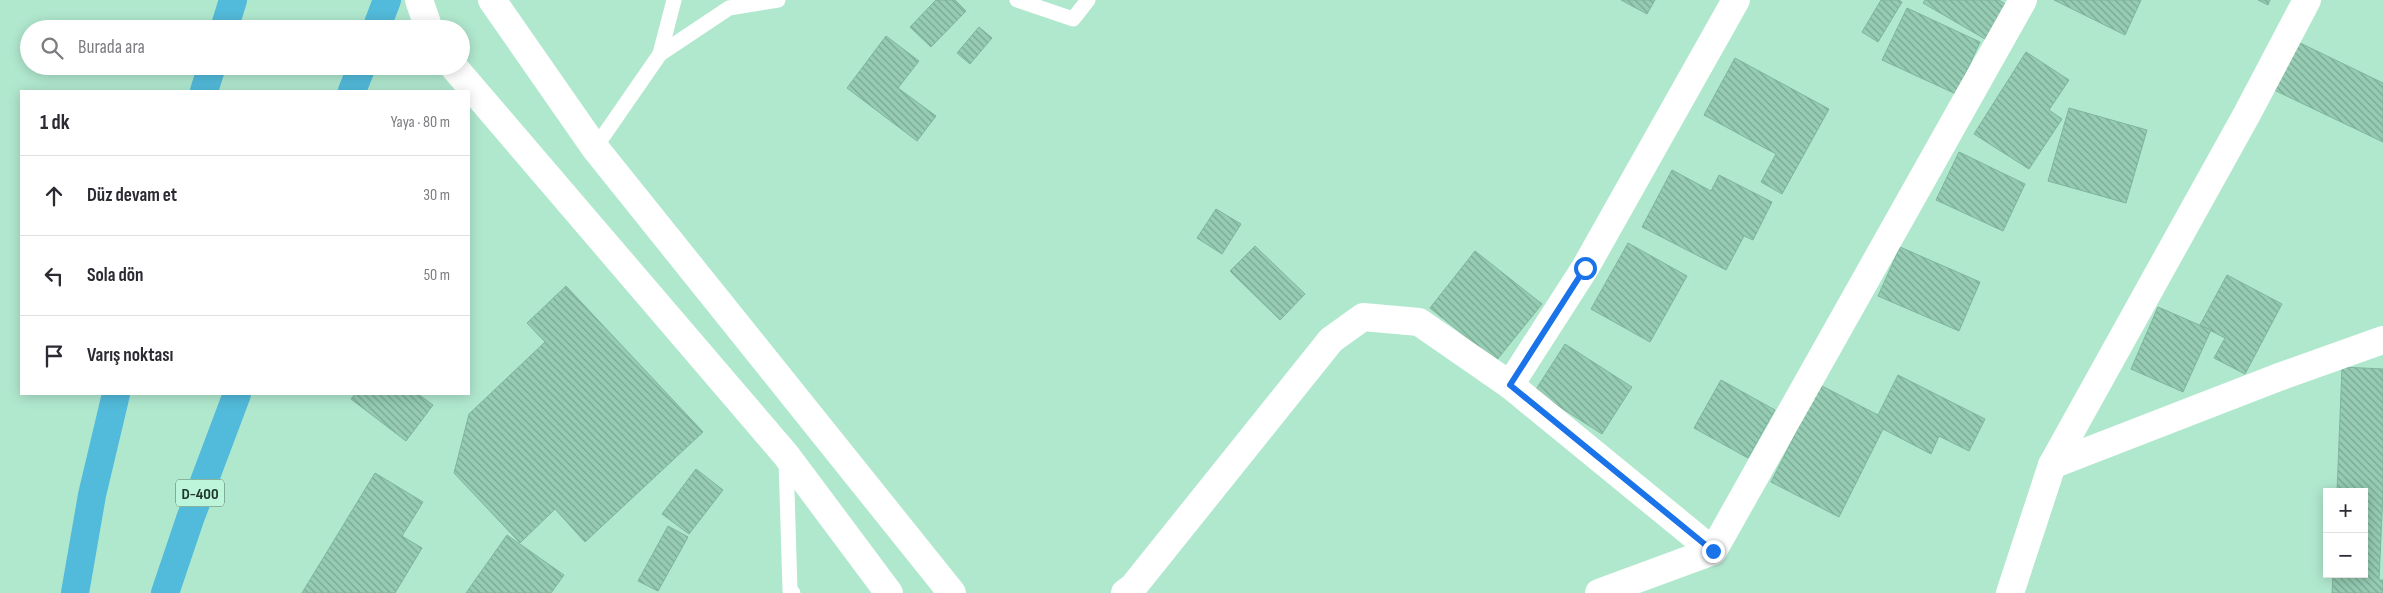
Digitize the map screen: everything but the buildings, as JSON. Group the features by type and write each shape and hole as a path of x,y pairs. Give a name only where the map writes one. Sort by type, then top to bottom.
{"highway":[{"path":"227,20 233,0"},
{"path":"379,20 387,0"},
{"path":"204,90 209,75"},
{"path":"352,90 358,75"},
{"path":"75,593 92,495 116,395"},
{"name":"D-400","path":"166,593 190,519 237,395"}],"street":[{"path":"419,0 426,20"},
{"path":"492,0 595,148 952,593"},
{"path":"1510,385 1585,268 1736,0"},
{"path":"1599,593 1713,551 2023,0"},
{"path":"2010,593 2052,465 2247,114 2307,0"},
{"path":"461,75 786,455 889,593"},
{"path":"1126,593 1331,340 1363,317 1419,322 1510,385 1713,551"},
{"path":"2052,465 2280,377 2383,340"}],"lane":[{"path":"595,148 660,54 674,0"},
{"path":"660,54 729,8 778,0"},
{"path":"1017,0 1073,19 1088,0"},
{"path":"786,455 790,590 792,593"}],"route":[{"path":"1585,268 1510,385 1713,551"}]}
